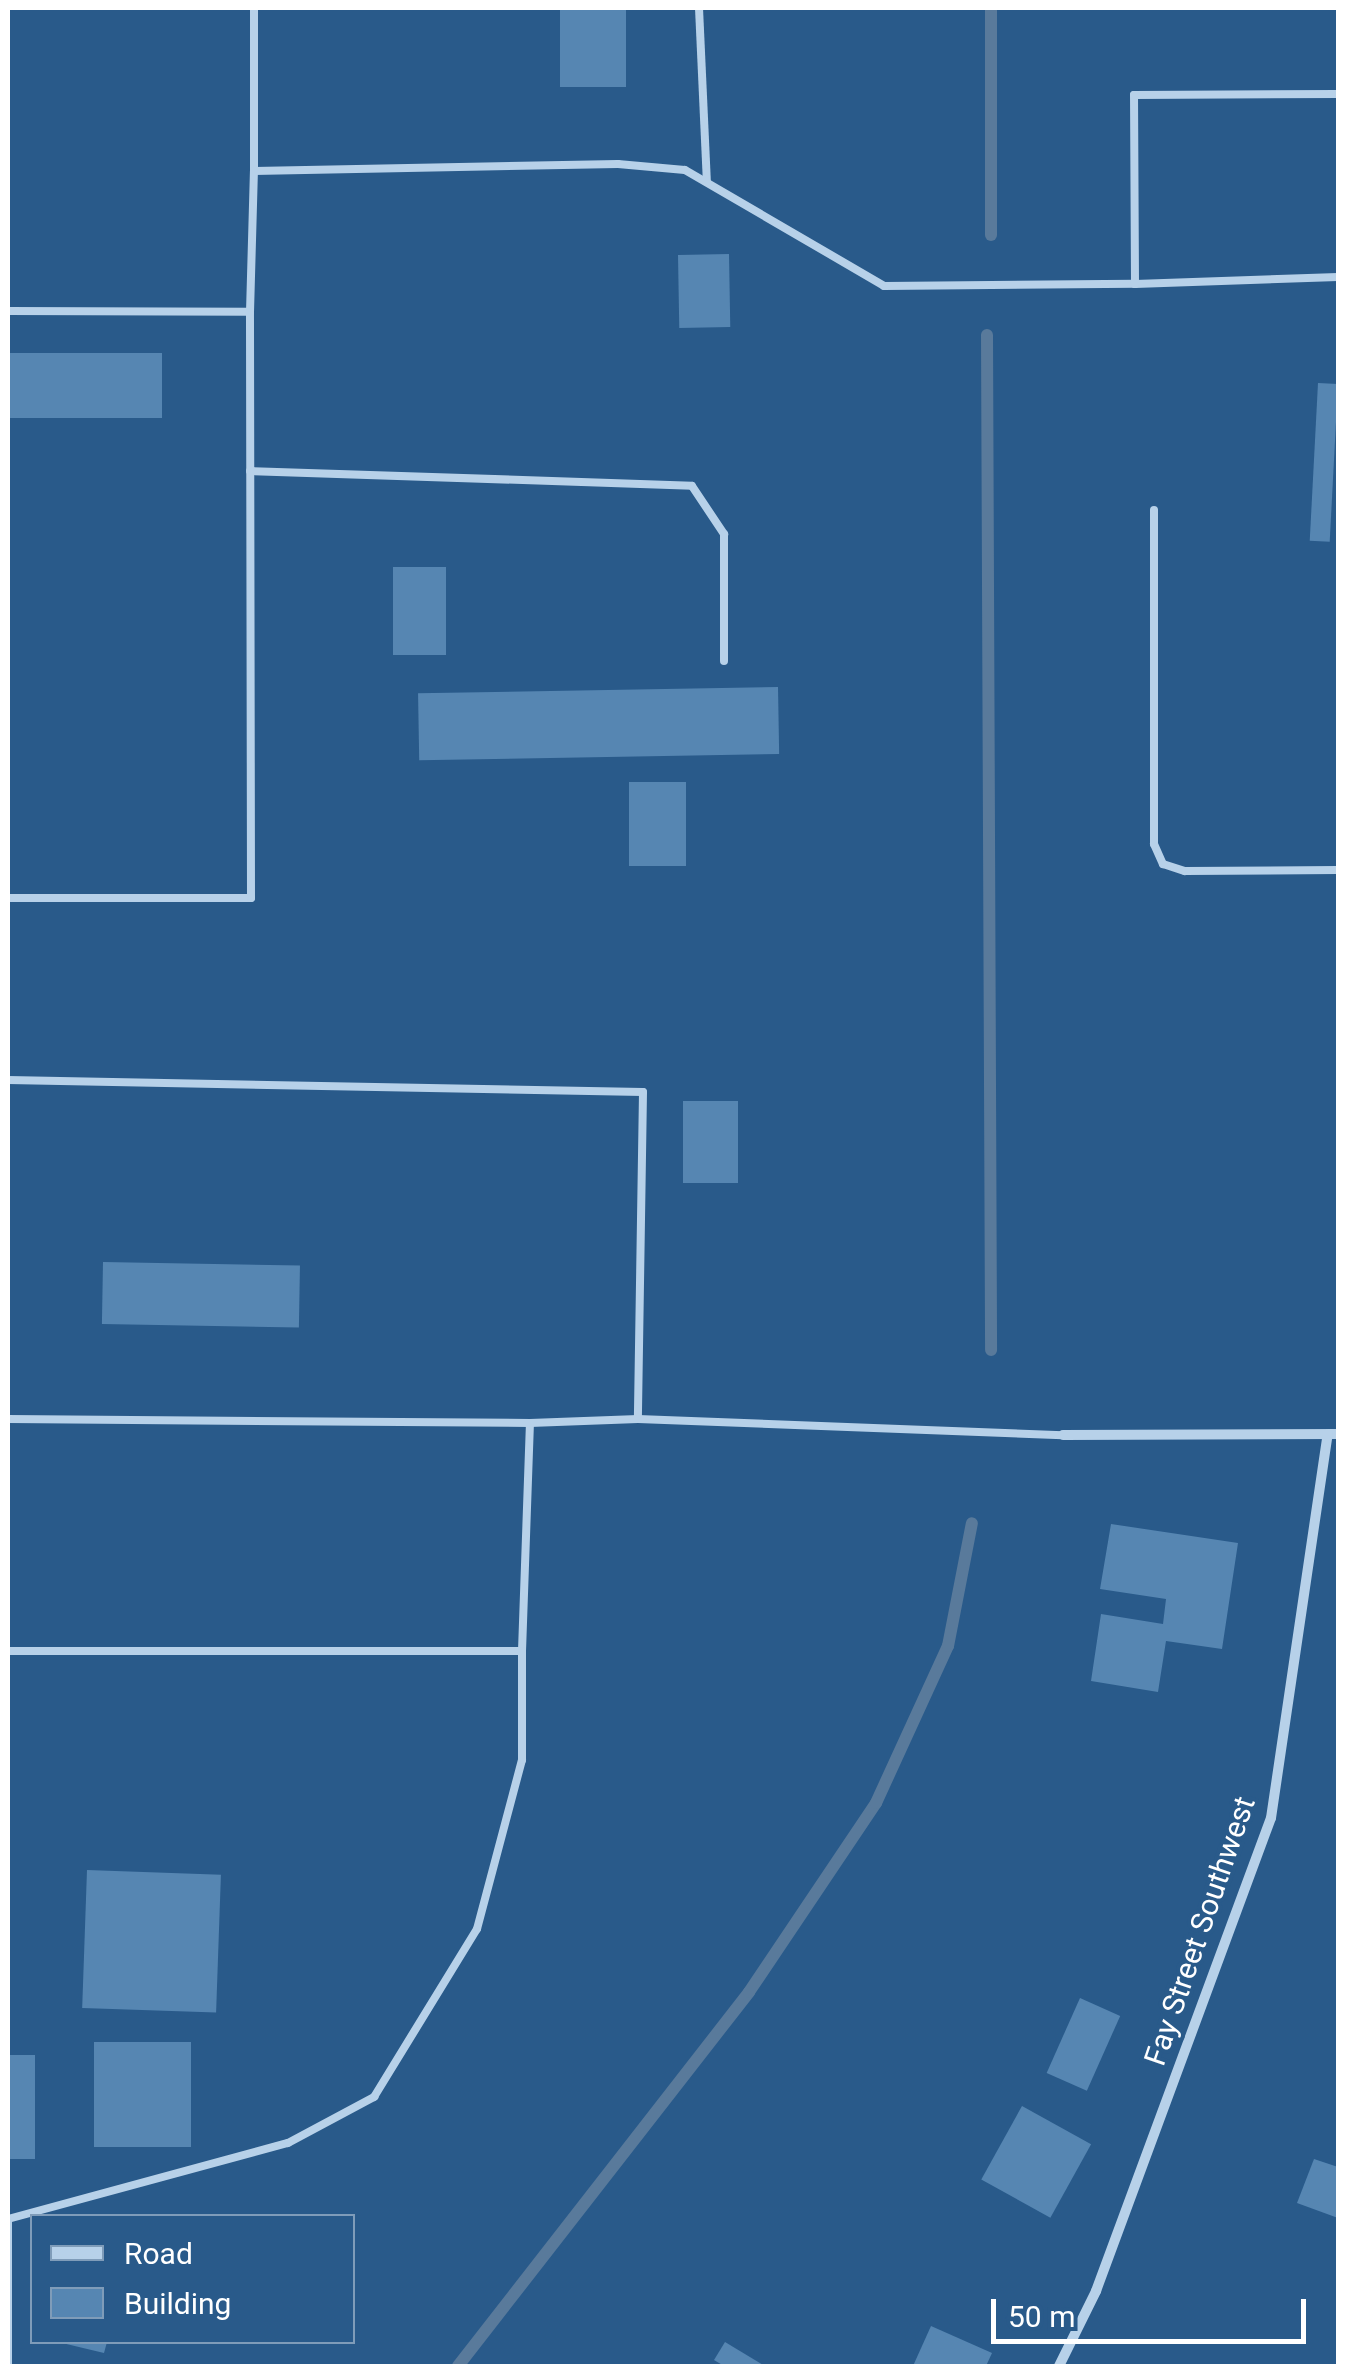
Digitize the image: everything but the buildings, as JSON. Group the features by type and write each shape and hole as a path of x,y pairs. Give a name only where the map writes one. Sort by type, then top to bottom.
{"street":[{"path":"1063,1435 1334,1434"},
{"name":"Fay Street Southwest","path":"1059,2366 1096,2291 1271,1818 1334,1434"}],"lane":[{"path":"8,898 251,898 254,8"},
{"path":"699,8 707,182"},
{"path":"1136,284 1134,95 1338,94"},
{"path":"254,171 618,164 686,170 884,286 1338,277"},
{"path":"8,311 250,312"},
{"path":"250,471 692,486 724,534 724,662"},
{"path":"1154,510 1154,844 1163,864 1185,871 1338,870"},
{"path":"8,1080 644,1092 638,1420"},
{"path":"8,1418 530,1423 638,1420 1063,1435"},
{"path":"8,2366 8,2218 288,2143 374,2097 477,1929 522,1760 530,1423"},
{"path":"8,1651 522,1651"}],"waterway":[{"path":"991,8 991,235"},
{"path":"987,335 991,1350"},
{"path":"458,2366 749,1992 876,1803 948,1646 972,1523"}]}
